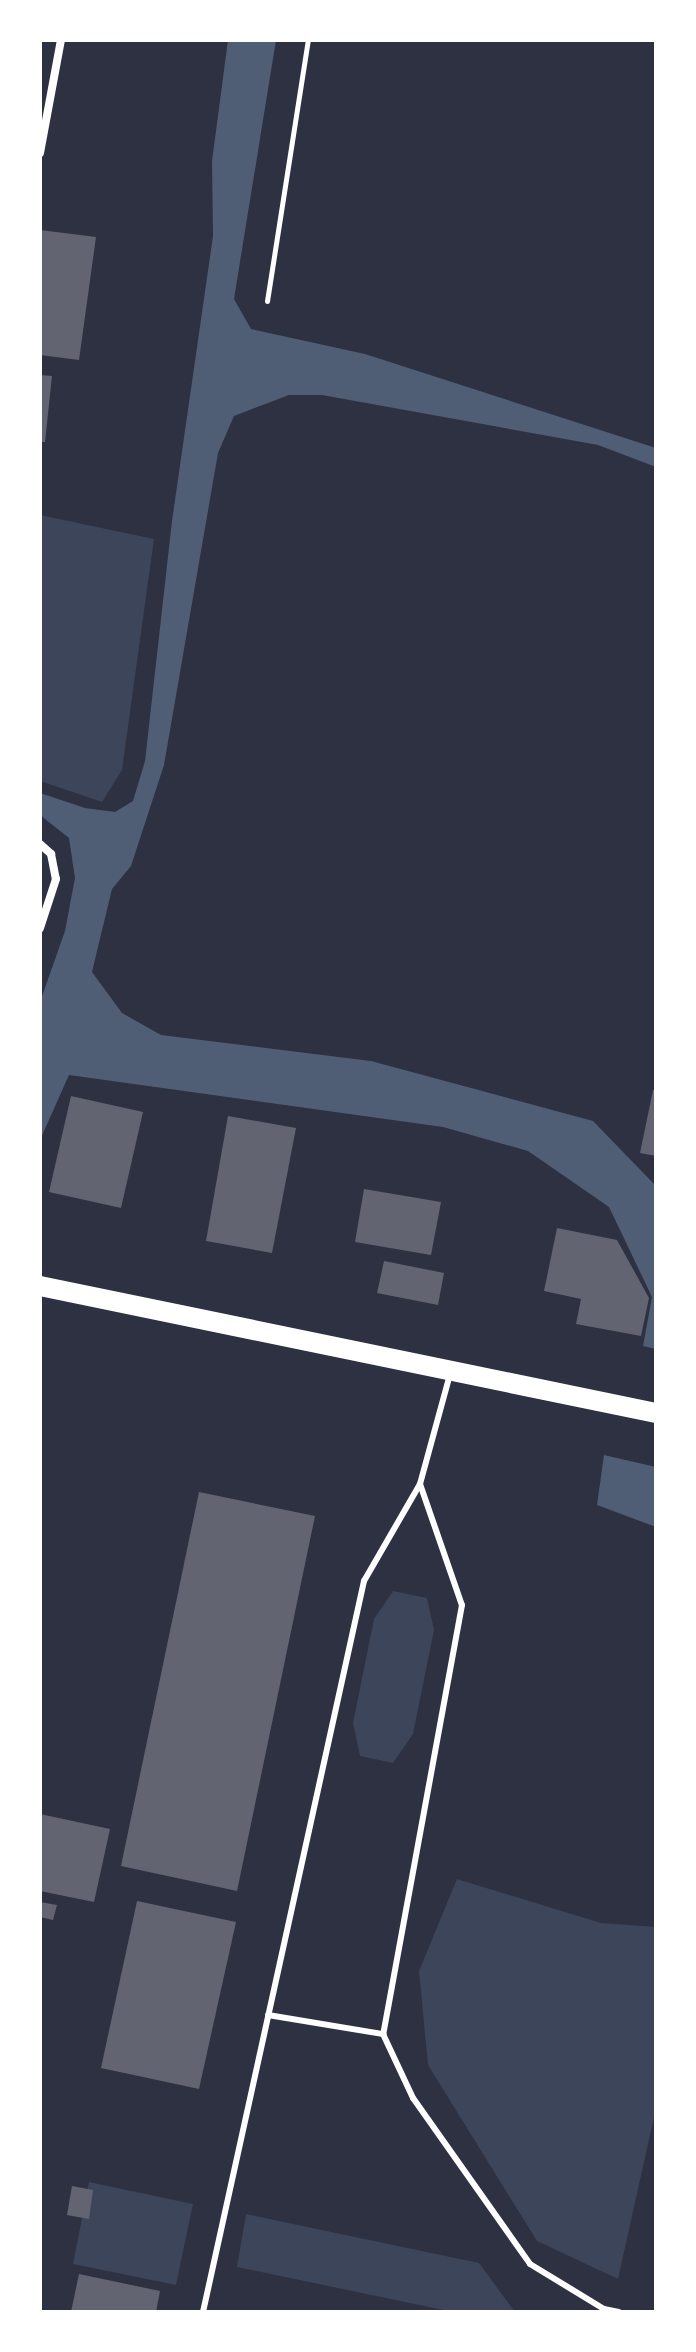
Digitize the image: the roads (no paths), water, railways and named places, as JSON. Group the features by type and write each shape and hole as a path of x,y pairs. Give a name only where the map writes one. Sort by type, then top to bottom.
{"main road":[{"path":"40,1286 656,1413"}],"street":[{"path":"40,153 61,40"},
{"path":"40,844 51,854 56,879 40,928"}],"lane":[{"path":"203,2312 364,1581 420,1484 451,1371"},
{"path":"420,1484 462,1605 383,2034 413,2098 530,2264 604,2309 619,2312"},
{"path":"268,2015 383,2034"}]}
